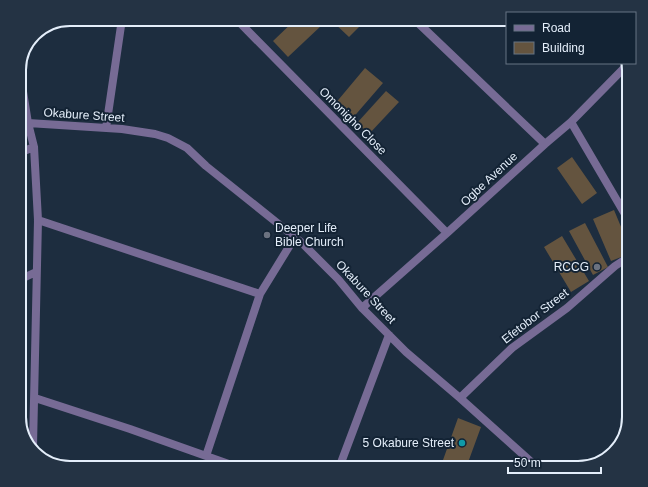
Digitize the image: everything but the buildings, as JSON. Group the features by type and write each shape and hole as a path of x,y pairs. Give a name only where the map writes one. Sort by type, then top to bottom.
{"street":[{"path":"106,128 121,26"},
{"name":"Omonigho Close","path":"243,26 447,233"},
{"path":"421,26 545,144"},
{"name":"Ogbe Avenue","path":"362,308 571,122 622,70"},
{"path":"26,110 34,147 38,220 33,441"},
{"path":"571,122 622,209"},
{"name":"Okabure Street","path":"28,123 122,129 156,134 187,148 206,166 295,237 338,279 362,308 406,352 530,461"},
{"path":"26,150 34,147"},
{"path":"38,220 260,294"},
{"path":"206,456 260,294 295,237"},
{"name":"Efetobor Street","path":"460,398 512,348 567,308 622,262"},
{"path":"26,277 36,272"},
{"path":"342,461 389,335"},
{"path":"35,398 220,461"}],"place":[{"name":"Deeper Life Bible Church","path":"267,235"},
{"name":"RCCG","path":"597,267"},
{"name":"5 Okabure Street","path":"462,443"}]}
